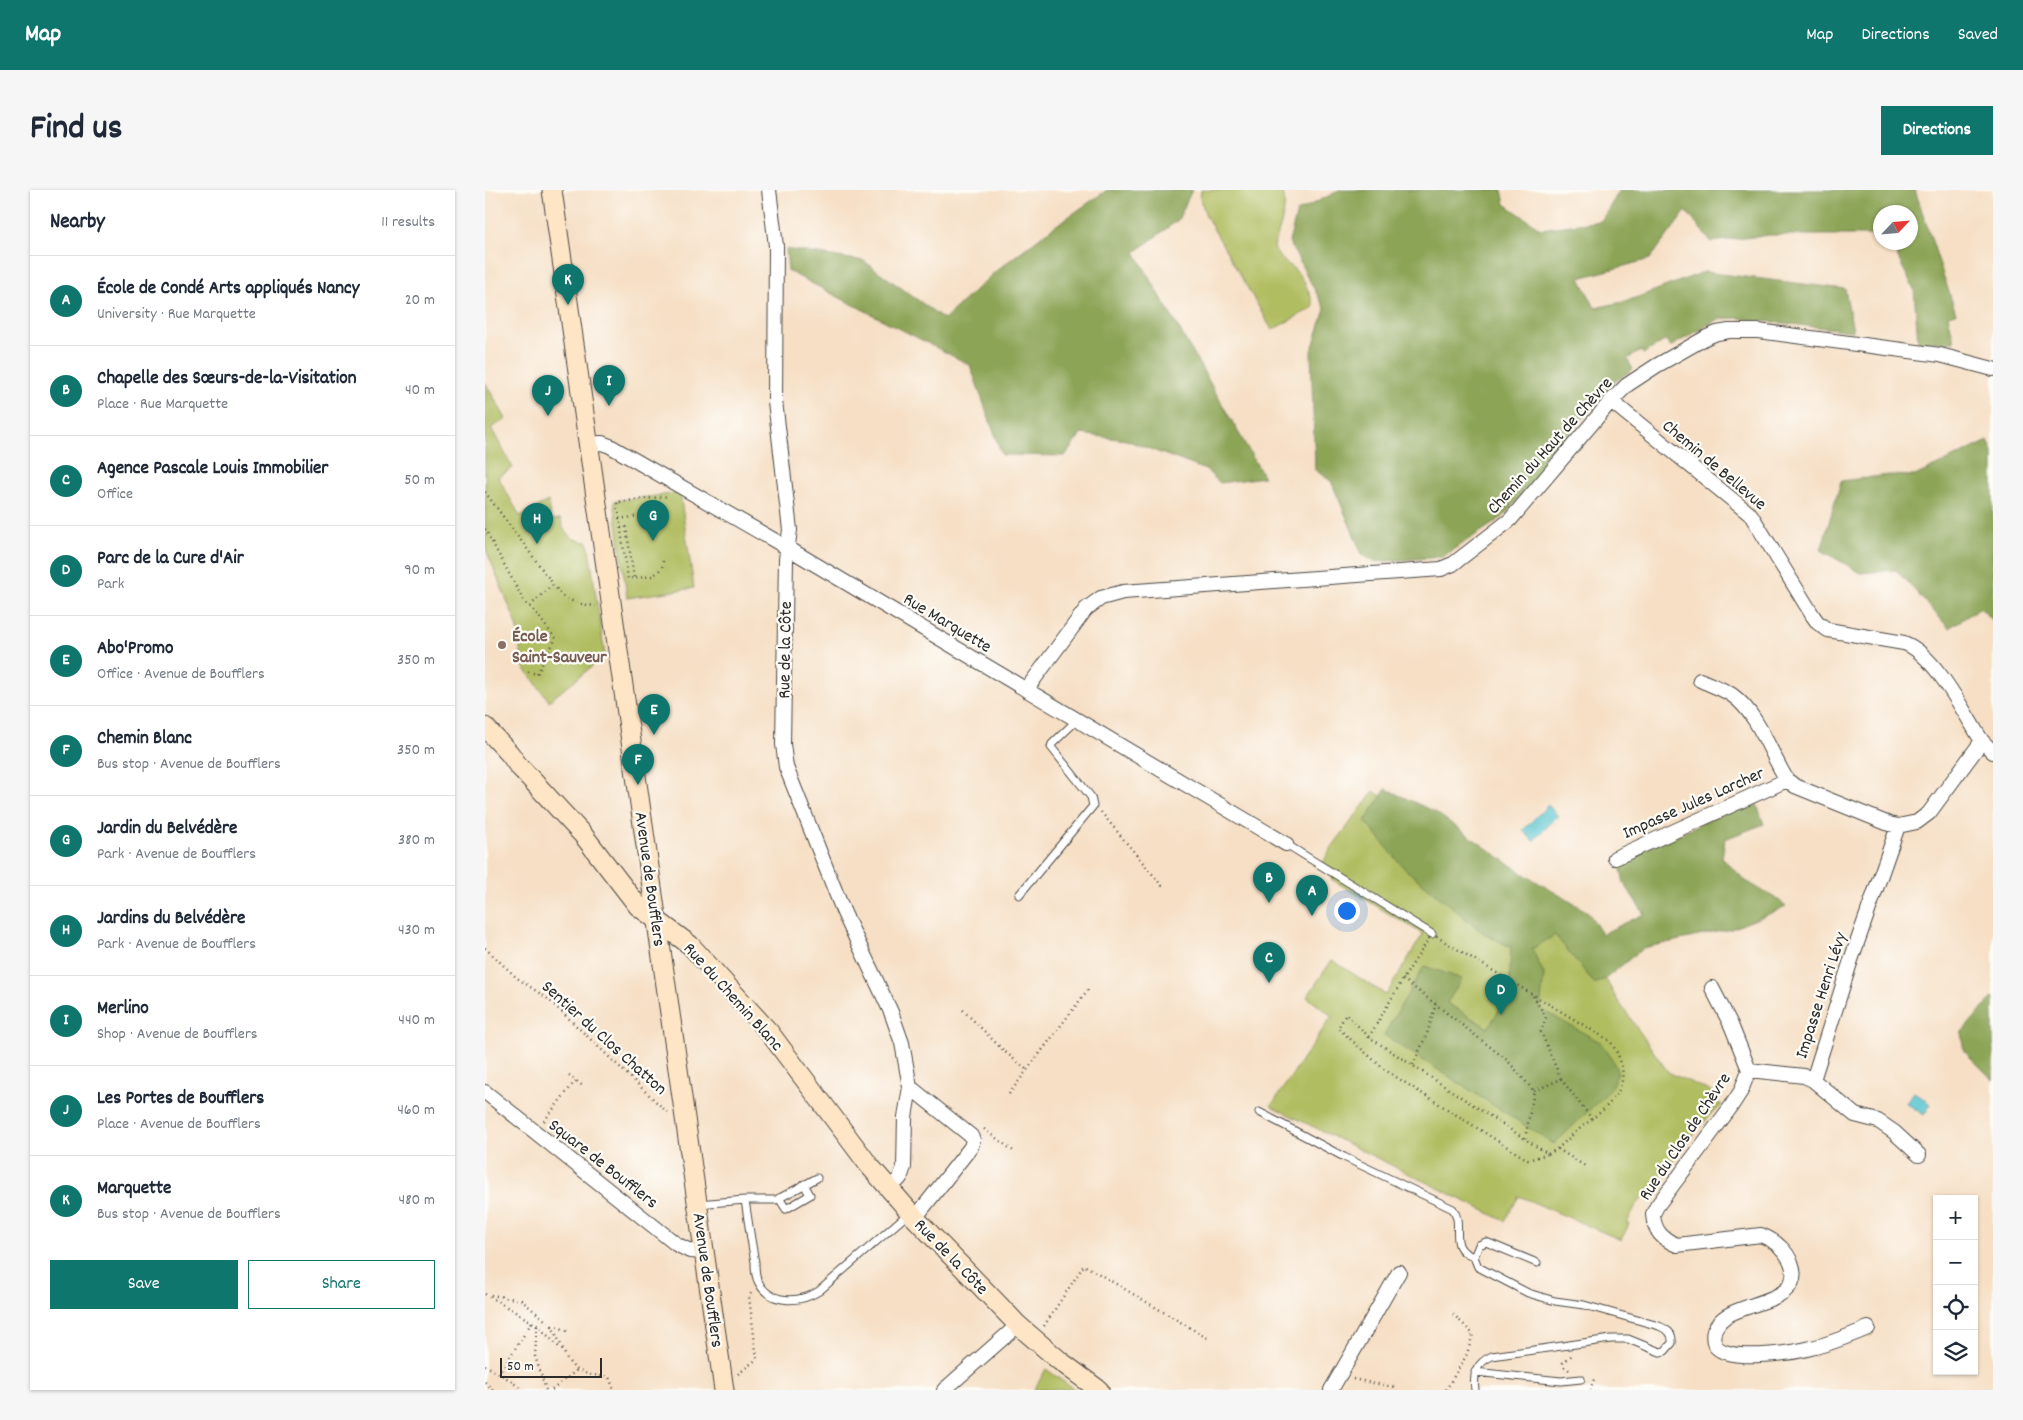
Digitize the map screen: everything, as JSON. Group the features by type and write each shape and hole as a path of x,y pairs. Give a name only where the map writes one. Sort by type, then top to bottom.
{"street":[{"name":"Avenue de Boufflers","path":"552,190 724,1385"},
{"name":"Rue de la Côte","path":"769,190 776,246 775,401 790,530 786,547 783,744 786,766 844,913 897,1027 902,1044 910,1087 905,1117 904,1167 901,1178 889,1189 1018,1325 1034,1340 1099,1390"},
{"name":"Chemin du Haut de Chèvre","path":"1025,690 1086,609 1095,600 1113,593 1446,567 1482,543 1510,520 1611,401 1627,385 1707,337 1717,333 1758,331 1940,355 1993,369"},
{"name":"Chemin de Bellevue","path":"1611,401 1751,515 1813,616 1822,627 1828,630 1904,643 1913,646 1927,657 1982,741 1993,752"},
{"name":"Rue Marquette","path":"589,444 602,443 610,446 786,547 1286,844"},
{"path":"1700,680 1732,695 1739,701 1753,719 1787,780 1795,786 1897,826 1917,822 1929,813 1982,741"},
{"name":"Rue du Chemin Blanc","path":"485,727 511,754 521,769 584,836 638,906 689,945 769,1032 868,1164 889,1189"},
{"name":"Impasse Jules Larcher","path":"1615,858 1787,780"},
{"name":"Impasse Henri Lévy","path":"1897,826 1851,960 1813,1080 1855,1115 1878,1121 1919,1155"},
{"name":"Rue du Clos de Chèvre","path":"1712,988 1731,1025 1749,1070 1741,1091 1730,1108 1657,1206 1653,1214 1657,1232 1661,1237 1677,1245 1761,1236 1769,1239 1786,1252 1793,1267 1793,1275 1791,1284 1785,1292 1777,1297 1731,1313 1719,1322 1713,1336 1714,1342 1717,1349 1726,1354 1790,1353 1833,1342 1868,1328"},
{"name":"Rue du Clos de Chèvre","path":"1749,1070 1804,1076 1813,1080"},
{"path":"910,1087 971,1136 973,1140 971,1146 913,1215"},
{"name":"Square de Boufflers","path":"485,1092 676,1244 691,1250 705,1252"},
{"path":"1331,1390 1399,1272"},
{"path":"944,1390 1018,1325"}],"lane":[{"path":"1019,895 1093,806 1091,797 1051,747 1077,720"},
{"path":"1286,844 1432,934"},
{"path":"1259,1112 1344,1157 1453,1209 1456,1214 1458,1245 1467,1255 1474,1257"},
{"path":"698,1204 745,1200 776,1200 817,1178"},
{"path":"779,1198 786,1209 810,1194 804,1184"},
{"path":"745,1200 757,1281 767,1293 784,1300 794,1301 814,1295 913,1215"},
{"path":"1475,1390 1475,1372 1480,1363 1492,1356 1611,1339 1628,1339 1660,1352 1670,1347 1673,1338 1667,1330 1659,1326 1584,1305 1555,1301 1528,1293 1478,1267 1474,1257 1479,1245 1486,1242 1537,1263"},
{"path":"1475,1372 1561,1381 1581,1379"}],"path":[{"path":"485,493 562,596 571,602 583,606 598,606"},
{"path":"663,562 662,568 653,576 629,579 617,502 670,496"},
{"path":"619,519 639,516"},
{"path":"621,528 626,527 634,578"},
{"path":"485,529 525,603 530,606 556,638 537,674 525,671"},
{"path":"530,606 552,584"},
{"path":"1093,803 1163,887"},
{"path":"1369,1036 1432,934 1610,1041 1616,1050 1622,1071 1621,1088 1613,1100 1558,1149 1548,1154 1528,1160 1385,1070 1338,1028 1346,1014 1369,1036 1548,1154"},
{"name":"Sentier du Clos Chatton","path":"485,948 517,978 548,999 666,1110 668,1117"},
{"path":"1403,979 1507,1060 1534,1091"},
{"path":"1009,1094 1090,987"},
{"path":"1533,995 1546,1017 1541,1032 1561,1079 1592,1119"},
{"path":"1413,1065 1428,1031 1436,1004"},
{"path":"963,1010 1004,1051 1027,1070"},
{"path":"569,1075 585,1087"},
{"path":"1534,1091 1561,1079"},
{"path":"542,1124 576,1080"},
{"path":"1525,1139 1534,1091"},
{"path":"984,1129 1016,1153"},
{"path":"1558,1149 1585,1166"},
{"path":"1034,1340 1084,1265 1209,1339"},
{"path":"724,1385 757,1360 749,1297 757,1281"},
{"path":"485,1294 537,1325 564,1352"},
{"path":"489,1296 521,1300 552,1326 566,1358 579,1372 609,1377 614,1390"},
{"path":"1446,1390 1467,1354 1473,1334 1453,1314"},
{"path":"499,1374 532,1322"},
{"path":"537,1325 535,1356 546,1390"},
{"path":"552,1326 559,1326 569,1332"},
{"path":"1571,1371 1563,1366 1563,1363 1575,1353"},
{"path":"485,1365 522,1390"},
{"path":"552,1390 577,1370"},
{"path":"1339,1376 1393,1387 1390,1390"},
{"path":"485,1382 493,1390"},
{"path":"1590,1390 1592,1383"}],"green space":[{"path":"1107,190 1192,190 1178,220 1135,252 1264,477 1220,483 1206,470 1126,440 1081,434 1065,456 1002,455 970,365 788,271 786,249 864,261 944,319 997,270 1048,231"},
{"path":"1201,190 1282,190 1284,211 1274,246 1275,250 1301,278 1309,292 1314,307 1272,330 1206,216 1200,198"},
{"path":"1340,190 1502,190 1505,204 1541,229 1601,221 1620,190 1915,190 1956,313 1948,315 1954,342 1918,342 1914,289 1894,250 1918,250 1918,205 1873,205 1873,235 1769,235 1711,242 1686,211 1650,259 1580,278 1595,308 1627,301 1704,272 1845,289 1853,331 1736,318 1718,319 1670,347 1666,340 1643,354 1641,351 1627,359 1633,369 1610,385 1503,517 1442,557 1374,562 1362,554 1331,481 1315,470 1311,353 1325,309 1289,242 1297,212"},
{"path":"485,382 506,419 491,428 513,468 498,477 520,516 548,501 551,520 561,519 564,529 569,536 588,542 605,656 549,701 522,665 517,625 485,547"},
{"path":"1988,441 1993,452 1993,621 1980,608 1949,628 1896,570 1861,573 1821,550 1841,481 1889,475 1915,476"},
{"path":"680,493 694,588 627,598 614,501"},
{"path":"1386,789 1435,812 1522,873 1588,912 1602,934 1644,914 1624,883 1619,861 1755,799 1764,824 1725,839 1722,858 1746,881 1780,901 1786,907 1731,929 1643,948 1605,979 1595,984 1555,935 1532,949 1544,974 1540,1009 1600,1042 1611,1057 1618,1073 1609,1091 1554,1144 1384,1035 1424,966 1462,979 1447,1003 1488,1028 1509,994 1511,947 1486,935 1405,869 1365,821"},
{"path":"1374,791 1417,822 1576,924 1616,998 1668,1072 1714,1093 1711,1098 1722,1105 1716,1111 1714,1110 1635,1207 1621,1240 1519,1196 1505,1221 1271,1106 1332,1016 1307,997 1332,960 1386,995 1423,934 1331,879 1332,876 1320,868 1332,847"},
{"path":"1993,997 1993,1080 1964,1051 1961,1033"},
{"path":"1046,1369 1075,1390 1034,1390"}],"water":[{"path":"1548,805 1558,816 1533,841 1523,830"},
{"path":"1914,1092 1931,1104 1924,1115 1906,1103"}],"place":[{"name":"Marquette","path":"568,305"},
{"name":"Merlino","path":"609,406"},
{"name":"Les Portes de Boufflers","path":"548,416"},
{"name":"Jardin du Belvédère","path":"653,541"},
{"name":"Jardins du Belvédère","path":"537,544"},
{"name":"École Saint-Sauveur","path":"502,645"},
{"name":"Abo'Promo","path":"654,735"},
{"name":"Chemin Blanc","path":"638,785"},
{"name":"Chapelle des Sœurs-de-la-Visitation","path":"1269,903"},
{"name":"École de Condé Arts appliqués Nancy","path":"1312,916"},
{"name":"Agence Pascale Louis Immobilier","path":"1269,983"},
{"name":"Parc de la Cure d'Air","path":"1501,1015"}]}
